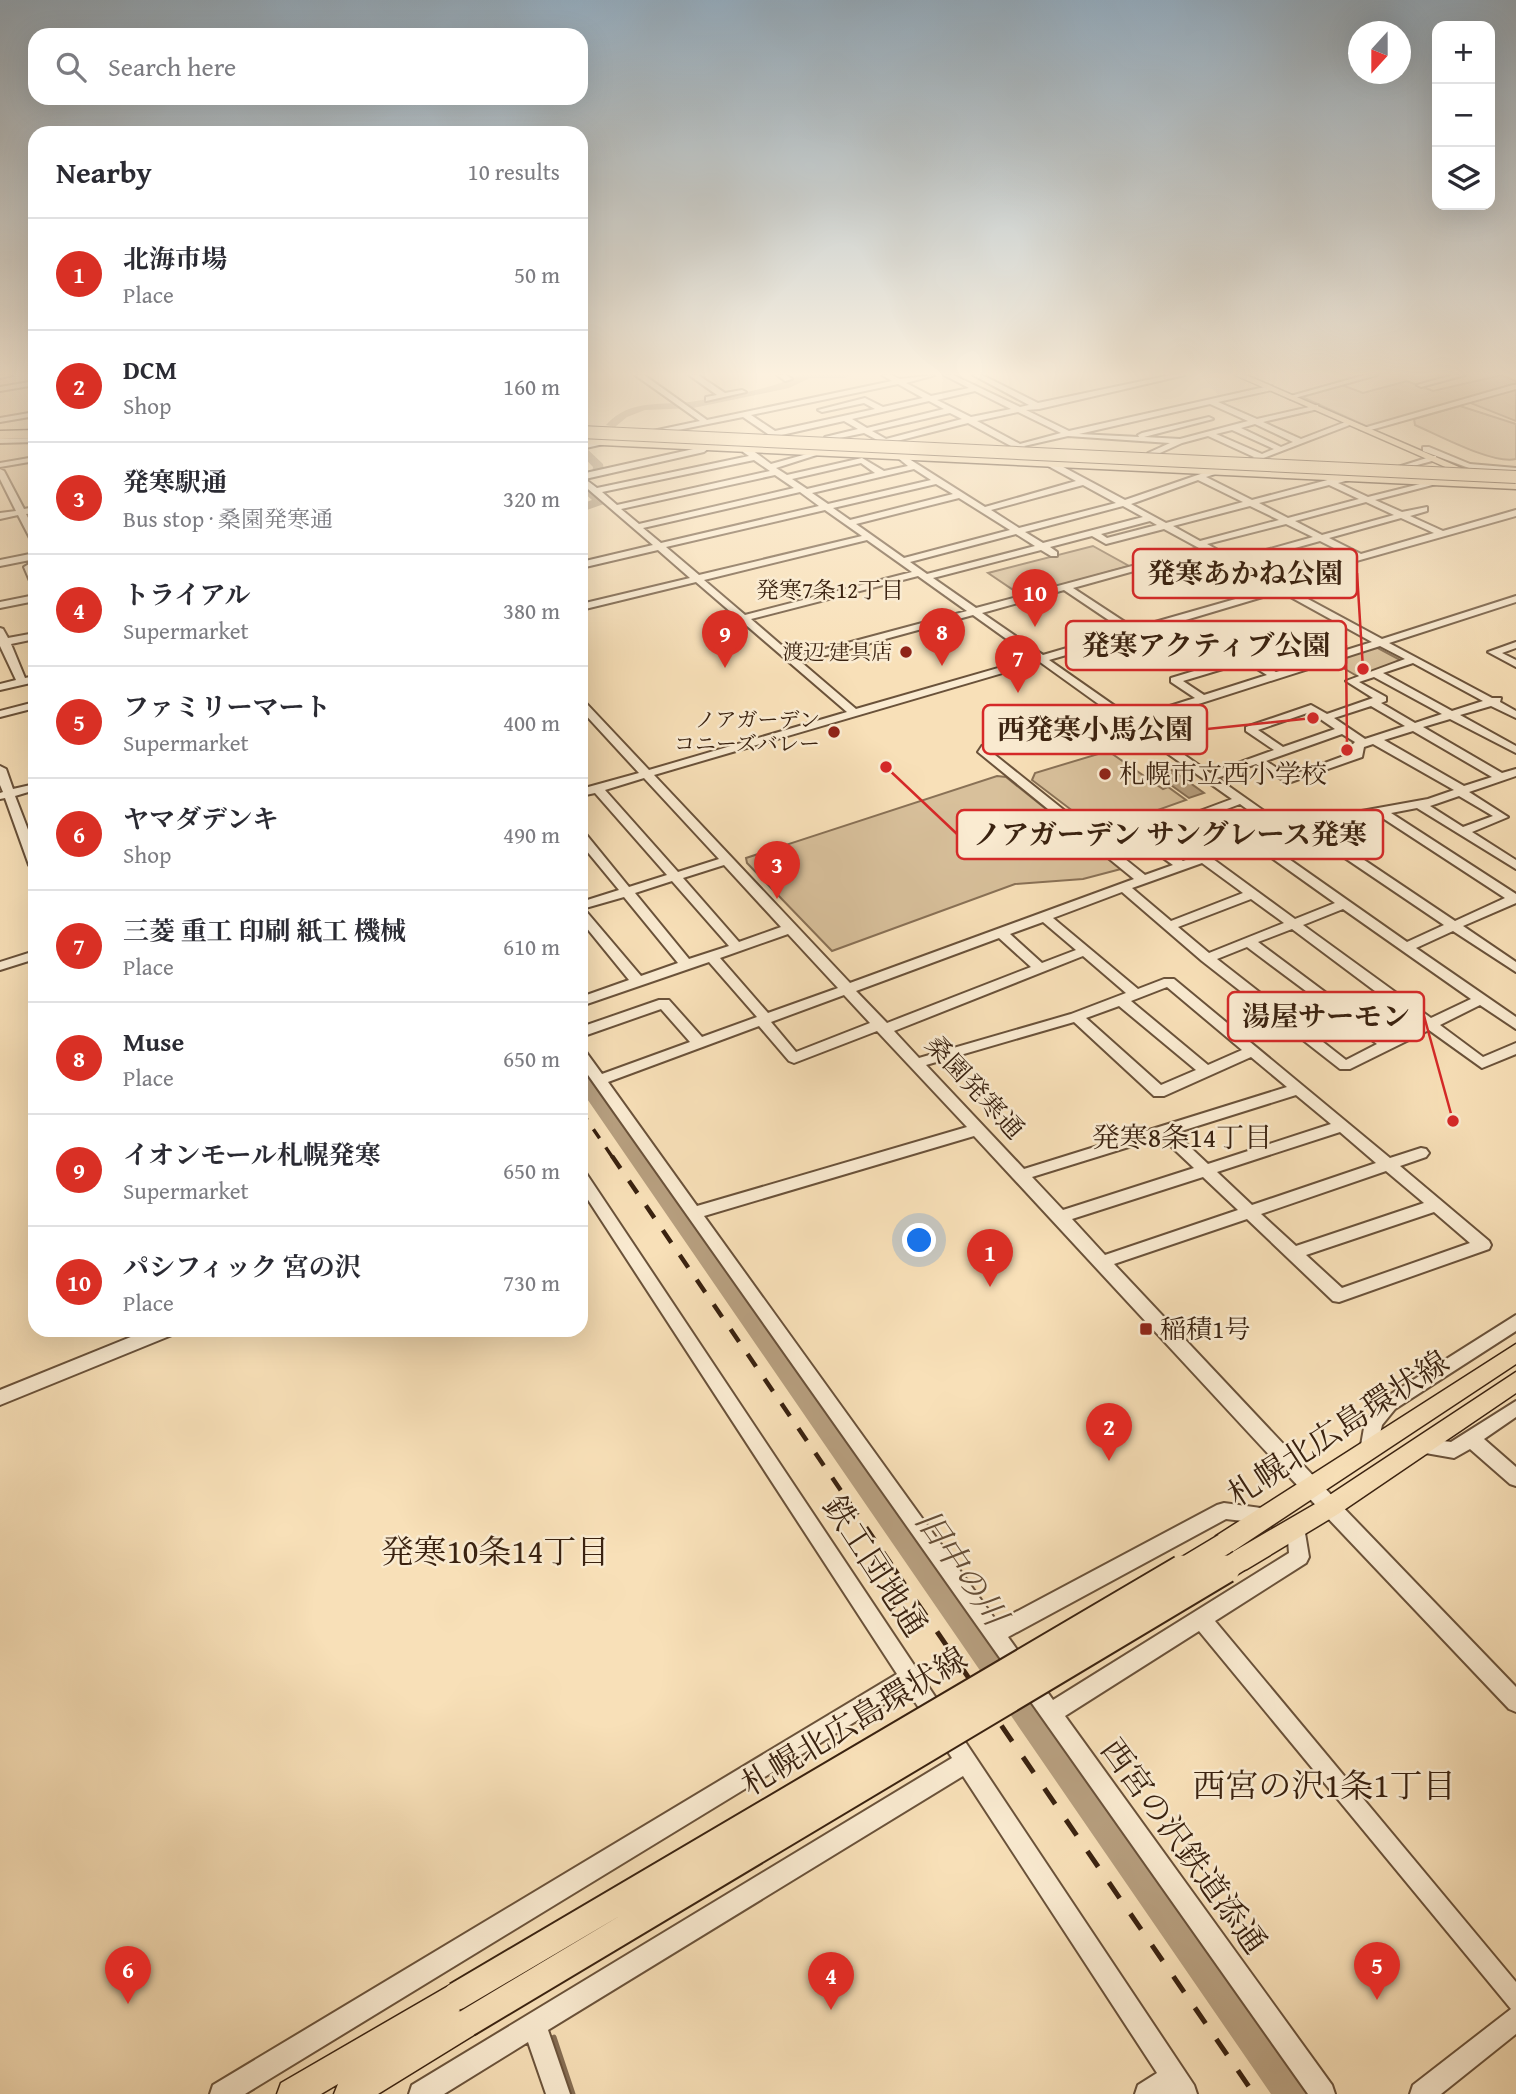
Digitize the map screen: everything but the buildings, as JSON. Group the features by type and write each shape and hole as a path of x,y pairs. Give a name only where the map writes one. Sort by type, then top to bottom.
{"highway":[{"path":"1269,473 1492,484 1516,477"},
{"path":"1423,473 1516,477"},
{"path":"1467,473 1516,494"},
{"path":"1478,473 1516,477"}],"main road":[{"name":"札幌北広島環状線","path":"1231,1553 1269,1516 1516,1353"},
{"name":"札幌北広島環状線","path":"292,2094 462,2009 1231,1553 1296,1527 1330,1507 1516,1381"},
{"name":"札幌北広島環状線","path":"349,2094 462,2009"}],"street":[{"path":"596,491 669,473"},
{"path":"615,508 774,473"},
{"path":"778,473 1282,829"},
{"path":"636,527 888,473"},
{"path":"926,473 1054,554"},
{"path":"1072,473 1496,700 1516,715"},
{"path":"902,561 1125,503 1212,473"},
{"path":"1498,473 1516,477"},
{"path":"1,475 28,525"},
{"path":"1093,533 1106,541 1350,477"},
{"path":"1201,478 1360,557"},
{"path":"588,563 936,481"},
{"path":"983,509 1087,481"},
{"path":"794,661 1065,587 1286,521 1437,481"},
{"path":"1332,483 1442,534"},
{"path":"588,484 853,712"},
{"path":"848,523 959,495"},
{"path":"1235,561 1424,509"},
{"path":"0,516 28,511"},
{"path":"588,791 1263,594 1286,578 1516,513"},
{"path":"744,618 1042,547 1152,517"},
{"path":"588,605 869,537"},
{"path":"0,568 28,563"},
{"path":"1065,587 1133,632"},
{"path":"0,606 28,600"},
{"path":"1130,722 1514,600"},
{"path":"1112,638 1150,662 1207,645 1171,621"},
{"path":"0,631 22,681"},
{"path":"3,643 28,638"},
{"path":"1384,641 1413,660 1516,707"},
{"path":"1516,645 1493,652 1516,664"},
{"path":"1202,698 1175,680 1247,658 1274,676"},
{"path":"1327,717 1382,699 1351,681 1413,660"},
{"path":"1375,673 1516,750"},
{"path":"0,687 28,680"},
{"path":"1257,760 1288,780 1358,755 1358,745 1496,700"},
{"path":"1373,703 1501,777"},
{"path":"0,714 28,707"},
{"path":"1282,751 1250,729 1311,708 1461,791 1502,817 1463,831"},
{"path":"1111,709 986,748 984,752 1144,881"},
{"name":"桑園発寒通","path":"588,719 647,773 1330,1507 1516,1702"},
{"path":"1208,777 1345,729"},
{"path":"0,769 5,795 28,849"},
{"path":"600,1080 1282,829 1419,804 1516,772"},
{"path":"597,788 737,947"},
{"path":"5,795 28,789"},
{"path":"1182,866 1142,837 1241,800"},
{"path":"1419,804 1516,865"},
{"path":"1380,811 1515,899"},
{"path":"1306,826 1516,968"},
{"path":"1254,840 1516,1024"},
{"path":"588,844 687,965"},
{"path":"1204,858 1482,1063 1516,1048"},
{"path":"588,904 728,860"},
{"path":"1124,888 1207,958 1345,1066 1481,999"},
{"path":"1170,926 1252,894"},
{"path":"1406,947 1515,899"},
{"path":"1207,958 1345,904"},
{"path":"1045,917 1137,995"},
{"path":"588,921 638,982"},
{"path":"588,997 638,982 792,928"},
{"path":"1002,933 1040,969"},
{"path":"1248,941 1387,1045"},
{"path":"711,956 794,1058 1085,951"},
{"path":"0,966 28,957"},
{"path":"918,1063 1076,1017 1169,982 1483,1245 1339,1296 1164,1131"},
{"path":"1122,1000 1206,1071"},
{"path":"588,1030 664,1003 700,1044"},
{"path":"1076,1017 1160,1092 1252,1051"},
{"name":"西宮の沢鉄道添通","path":"588,1064 1322,2094"},
{"path":"1022,1175 1298,1089"},
{"path":"1061,1217 1342,1126"},
{"path":"692,1213 979,1129"},
{"path":"1102,1262 1390,1166 1420,1153"},
{"name":"鉄工団地通","path":"588,1188 1179,2085"},
{"path":"1294,1254 1436,1205"},
{"path":"1369,1451 1374,1422 1389,1404 1516,1322"},
{"path":"0,1398 149,1337"},
{"path":"1420,1446 1454,1450 1473,1440 1516,1409"},
{"path":"1473,1440 1516,1478"},
{"path":"994,1634 1224,1511 1269,1516"},
{"path":"1051,1713 1299,1557 1296,1527"},
{"path":"1200,1618 1516,2000"},
{"path":"222,2094 910,1677"},
{"path":"421,2094 446,2087 534,2025 966,1762"},
{"path":"1422,2094 1516,2019"},
{"path":"534,2025 558,2094"},
{"path":"1147,2094 1179,2085"}],"shaded area":[{"path":"1093,546 1129,566 1022,596 988,573"},
{"path":"1376,647 1404,662 1357,676 1331,661"},
{"path":"1108,751 1163,789 1168,787 1186,800 1099,831 1032,780 1035,773"},
{"path":"1172,770 1204,793 1189,798 1157,775"},
{"path":"997,776 1006,777 1121,869 1083,879 1015,884 832,951 747,863 746,858"}],"waterway":[{"name":"旧中の川","path":"588,490 600,501 588,505"},
{"name":"旧中の川","path":"588,1085 1291,2094"},
{"path":"554,2037 573,2094"}],"railway":[{"path":"588,1121 613,1158"},
{"path":"612,1156 896,1571"},
{"path":"894,1569 1254,2094"}],"place":[{"name":"パシフィック 宮の沢","path":"1035,627"},
{"name":"渡辺 建具店","path":"906,652"},
{"name":"Muse","path":"942,666"},
{"name":"イオンモール札幌発寒","path":"725,668"},
{"name":"発寒あかね公園","path":"1363,669"},
{"name":"三菱 重工 印刷 紙工 機械","path":"1018,693"},
{"name":"西発寒小馬公園","path":"1313,718"},
{"name":"ノアガーデン コニーズバレー","path":"834,732"},
{"name":"発寒アクティブ公園","path":"1347,750"},
{"name":"ノアガーデン サングレース発寒","path":"886,767"},
{"name":"札幌市立西小学校","path":"1105,774"},
{"name":"発寒駅通","path":"777,899"},
{"name":"湯屋サーモン","path":"1453,1121"},
{"name":"北海市場","path":"990,1287"},
{"name":"稲積1号","path":"1146,1329"},
{"name":"DCM","path":"1109,1461"},
{"name":"ファミリーマート","path":"1377,2000"},
{"name":"ヤマダデンキ","path":"128,2004"},
{"name":"トライアル","path":"831,2010"}],"district":[{"name":"発寒7条12丁目","path":"830,590"},
{"name":"発寒8条14丁目","path":"1182,1137"},
{"name":"発寒10条14丁目","path":"495,1551"},
{"name":"西宮の沢1条1丁目","path":"1324,1785"}]}
